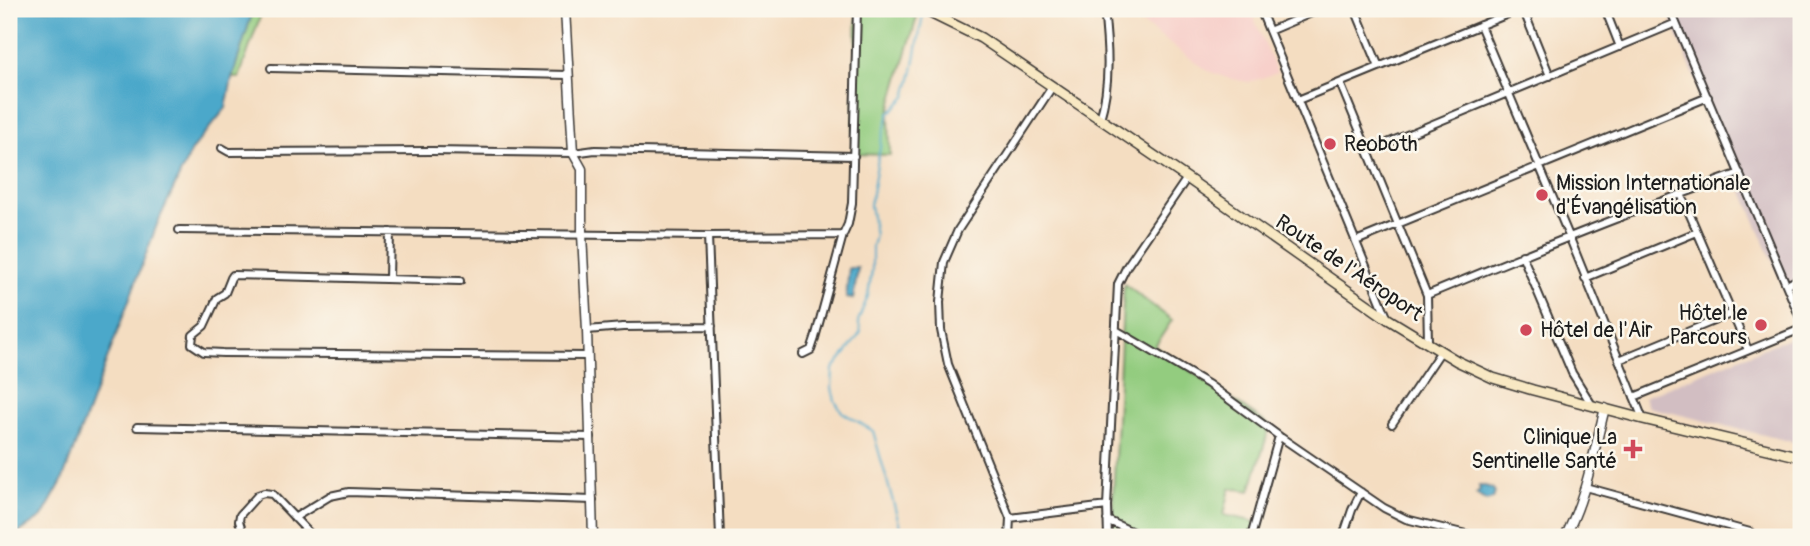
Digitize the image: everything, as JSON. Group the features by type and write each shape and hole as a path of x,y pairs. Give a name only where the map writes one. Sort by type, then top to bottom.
{"main road":[{"name":"Route de l'Aéroport","path":"922,9 981,38 1388,319 1457,361 1493,378 1643,419 1801,457"}],"street":[{"path":"565,9 573,153 582,169 593,537"},
{"path":"803,354 811,350 815,338 852,203 857,9"},
{"path":"1100,119 1105,101 1109,56 1104,9"},
{"path":"1260,9 1388,319"},
{"path":"1269,31 1321,9"},
{"path":"1354,9 1379,67"},
{"path":"1298,100 1521,9 1550,76"},
{"path":"1605,9 1620,47"},
{"path":"1670,9 1801,320"},
{"path":"1368,151 1676,23"},
{"path":"1480,25 1643,419"},
{"path":"271,68 568,75"},
{"path":"1340,83 1427,295 1427,342"},
{"path":"1009,537 1010,518 948,364 941,330 944,262 958,230 1052,86"},
{"path":"1356,241 1708,97"},
{"path":"222,148 229,152 573,153 595,150 853,156"},
{"path":"1427,295 1569,236 1740,173"},
{"path":"1108,537 1107,506 1118,284 1127,266 1187,178"},
{"path":"1681,194 1748,350"},
{"path":"178,230 843,235"},
{"path":"389,279 390,232"},
{"path":"1585,278 1697,232"},
{"path":"708,236 720,537"},
{"path":"1522,256 1572,373 1592,405"},
{"path":"460,281 233,275 225,293 217,298 204,326 193,335 192,344 204,352 587,356"},
{"path":"1787,285 1801,277"},
{"path":"1619,360 1733,313"},
{"path":"587,330 712,326"},
{"path":"1634,397 1801,329"},
{"path":"1116,330 1208,384 1384,508 1406,519 1478,537"},
{"path":"1392,424 1441,351"},
{"path":"1565,537 1585,487 1605,408"},
{"path":"137,427 591,437"},
{"path":"1251,537 1279,436"},
{"path":"1585,487 1749,531 1755,537"},
{"path":"294,518 330,496 349,492 593,500"},
{"path":"1343,537 1361,492"},
{"path":"244,537 240,515 258,495 264,493 272,494 313,537"},
{"path":"1010,518 1107,506"},
{"path":"1107,520 1137,534 1151,537"}],"shaded area":[{"path":"1122,9 1250,9 1277,73 1249,82 1208,71"},
{"path":"1666,9 1801,9 1801,329"},
{"path":"1801,333 1801,444 1648,407 1644,397"}],"green space":[{"path":"255,9 265,9 239,78 232,78 251,17"},
{"path":"857,9 888,9 917,17 889,113 890,155 853,154"},
{"path":"1124,284 1172,320 1155,346 1270,426 1250,491 1230,488 1224,515 1256,522 1252,537 1113,537"}],"water":[{"path":"9,9 255,9 232,78 226,108 192,149 158,222 62,481 42,517 12,537 9,537"},
{"path":"849,268 858,268 853,299 846,298"},
{"path":"1479,486 1492,488 1495,492 1493,499 1486,501 1476,494 1480,491"}],"waterway":[{"path":"903,537 873,431 842,412 835,401 832,388 833,369 861,332 858,321 868,296 872,270 872,246 875,236 870,205 881,141 889,113 906,97 923,14"}],"place":[{"name":"Reoboth","path":"1330,144"},
{"name":"Mission Internationale d'Évangélisation","path":"1542,195"},
{"name":"Hôtel le Parcours","path":"1761,325"},
{"name":"Hôtel de l'Air","path":"1526,330"},
{"name":"Clinique La Sentinelle Santé","path":"1633,449"}]}
